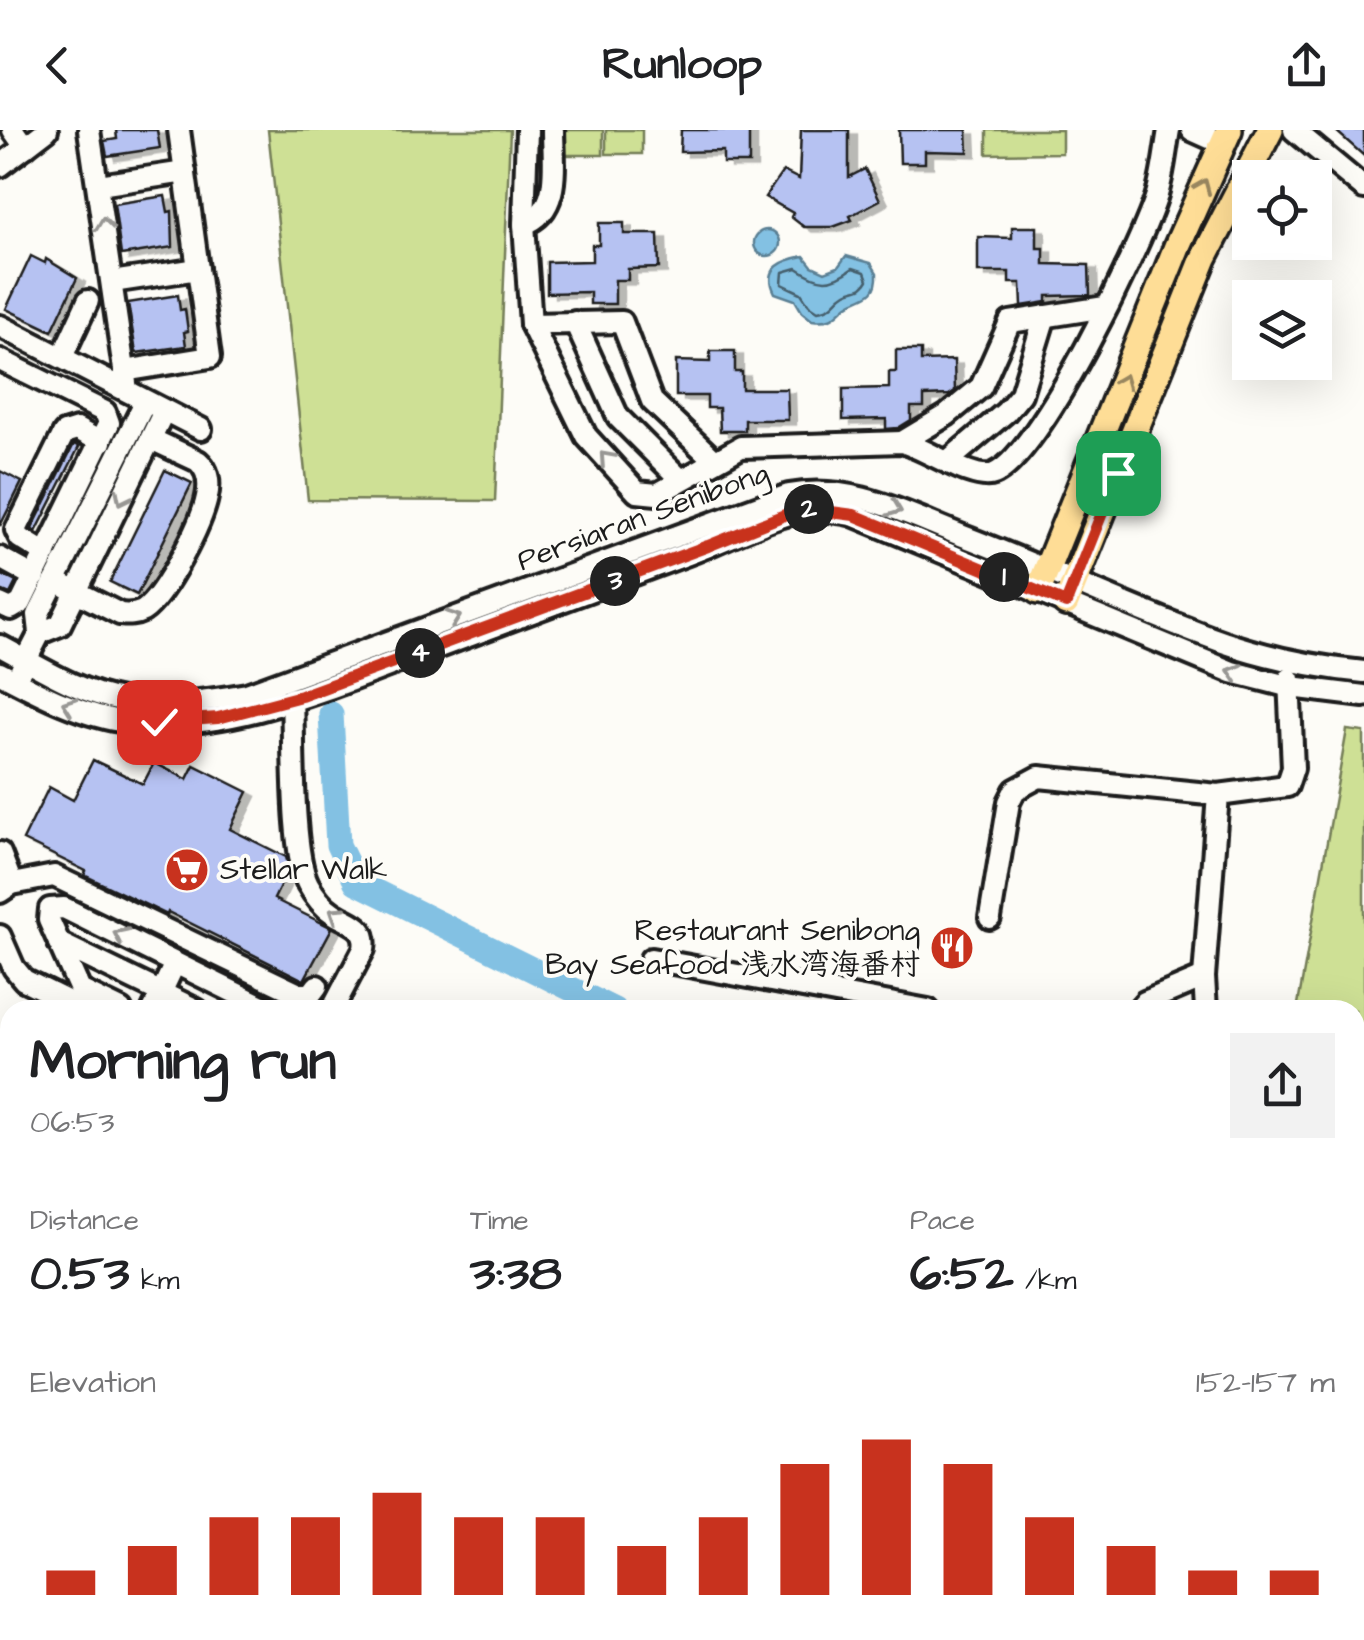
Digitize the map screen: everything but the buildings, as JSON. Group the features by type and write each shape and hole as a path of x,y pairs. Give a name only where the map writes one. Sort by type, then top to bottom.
{"main road":[{"path":"1070,592 1204,258 1270,130"},
{"path":"1042,580 1225,137"},
{"path":"1178,244 1185,265 1204,258"}],"street":[{"path":"0,166 19,138 48,130"},
{"path":"89,130 125,380"},
{"path":"125,380 210,357 178,130"},
{"path":"527,130 524,224 532,324 586,436 637,492 657,494 742,448 902,442 923,448 977,477 994,474 1035,433 1144,231 1157,194 1168,130"},
{"path":"524,224 534,220 550,201 553,130"},
{"path":"1192,130 1225,137"},
{"path":"1300,132 1364,188"},
{"path":"99,184 184,172"},
{"path":"112,282 198,268"},
{"path":"62,357 88,301"},
{"path":"902,442 980,388 1010,322 1105,307"},
{"path":"948,461 1006,412 1021,394 1044,316"},
{"path":"575,322 618,417 681,480"},
{"path":"532,324 622,322 652,401 715,462"},
{"path":"0,326 62,357 125,380 154,406 202,429"},
{"path":"0,360 105,412 110,423 46,554 38,616 40,633 26,660 5,679"},
{"path":"40,633 60,625 150,439 154,406"},
{"path":"0,604 12,609 19,606 45,579 154,406"},
{"path":"46,554 20,538 16,530 70,429 101,442"},
{"path":"0,558 120,614 132,616 144,610 165,590 206,502 207,474 198,461 150,439"},
{"name":"Persiaran Senibong","path":"0,646 83,688 122,700 216,699 296,691 363,650 806,492 862,497 1070,592 1232,672 1291,687 1364,696"},
{"name":"Persiaran Senibong","path":"5,679 96,715 126,722 218,718 366,672 808,509 854,515 1042,580"},
{"name":"Persiaran Senibong","path":"1070,592 1280,659 1364,672"},
{"path":"990,918 1009,802 1015,790 1029,781 1039,777 1218,796 1283,787 1290,782 1291,687 1280,659"},
{"path":"296,691 297,824 305,878 322,904 359,926 365,938 364,949 337,1000"},
{"path":"1205,1000 1218,796"},
{"path":"0,852 6,888 54,876 299,994 311,994 317,986"},
{"path":"100,1000 80,990 48,915 50,909 64,908 250,1000"},
{"path":"0,936 14,968 24,980 65,1000"},
{"path":"59,943 155,1000"},
{"path":"651,960 873,1000"},
{"path":"157,1000 175,963"},
{"path":"1150,1000 1204,976"}],"green space":[{"path":"268,130 510,130 495,501 308,500"},
{"path":"566,130 603,130 603,155 566,155"},
{"path":"606,130 642,130 642,154 606,154"},
{"path":"987,130 1062,130 1062,153 987,154"},
{"path":"1347,730 1364,732 1364,1000 1299,1000"}],"water":[{"path":"767,230 776,234 780,243 776,252 767,256 758,252 754,243 758,234"},
{"path":"804,256 812,266 825,272 838,267 846,256 871,263 877,273 874,289 833,318 812,320 795,300 775,293 771,277 777,266"}],"waterway":[{"path":"331,714 338,845 356,882 594,1000"}],"place":[{"name":"Stellar Walk","path":"187,870"},
{"name":"Restaurant Senibong Bay Seafood 浅水湾海番村","path":"952,948"}],"route":[{"path":"159,722 218,718 301,696 808,509 854,515 1066,603 1118,473"}]}
